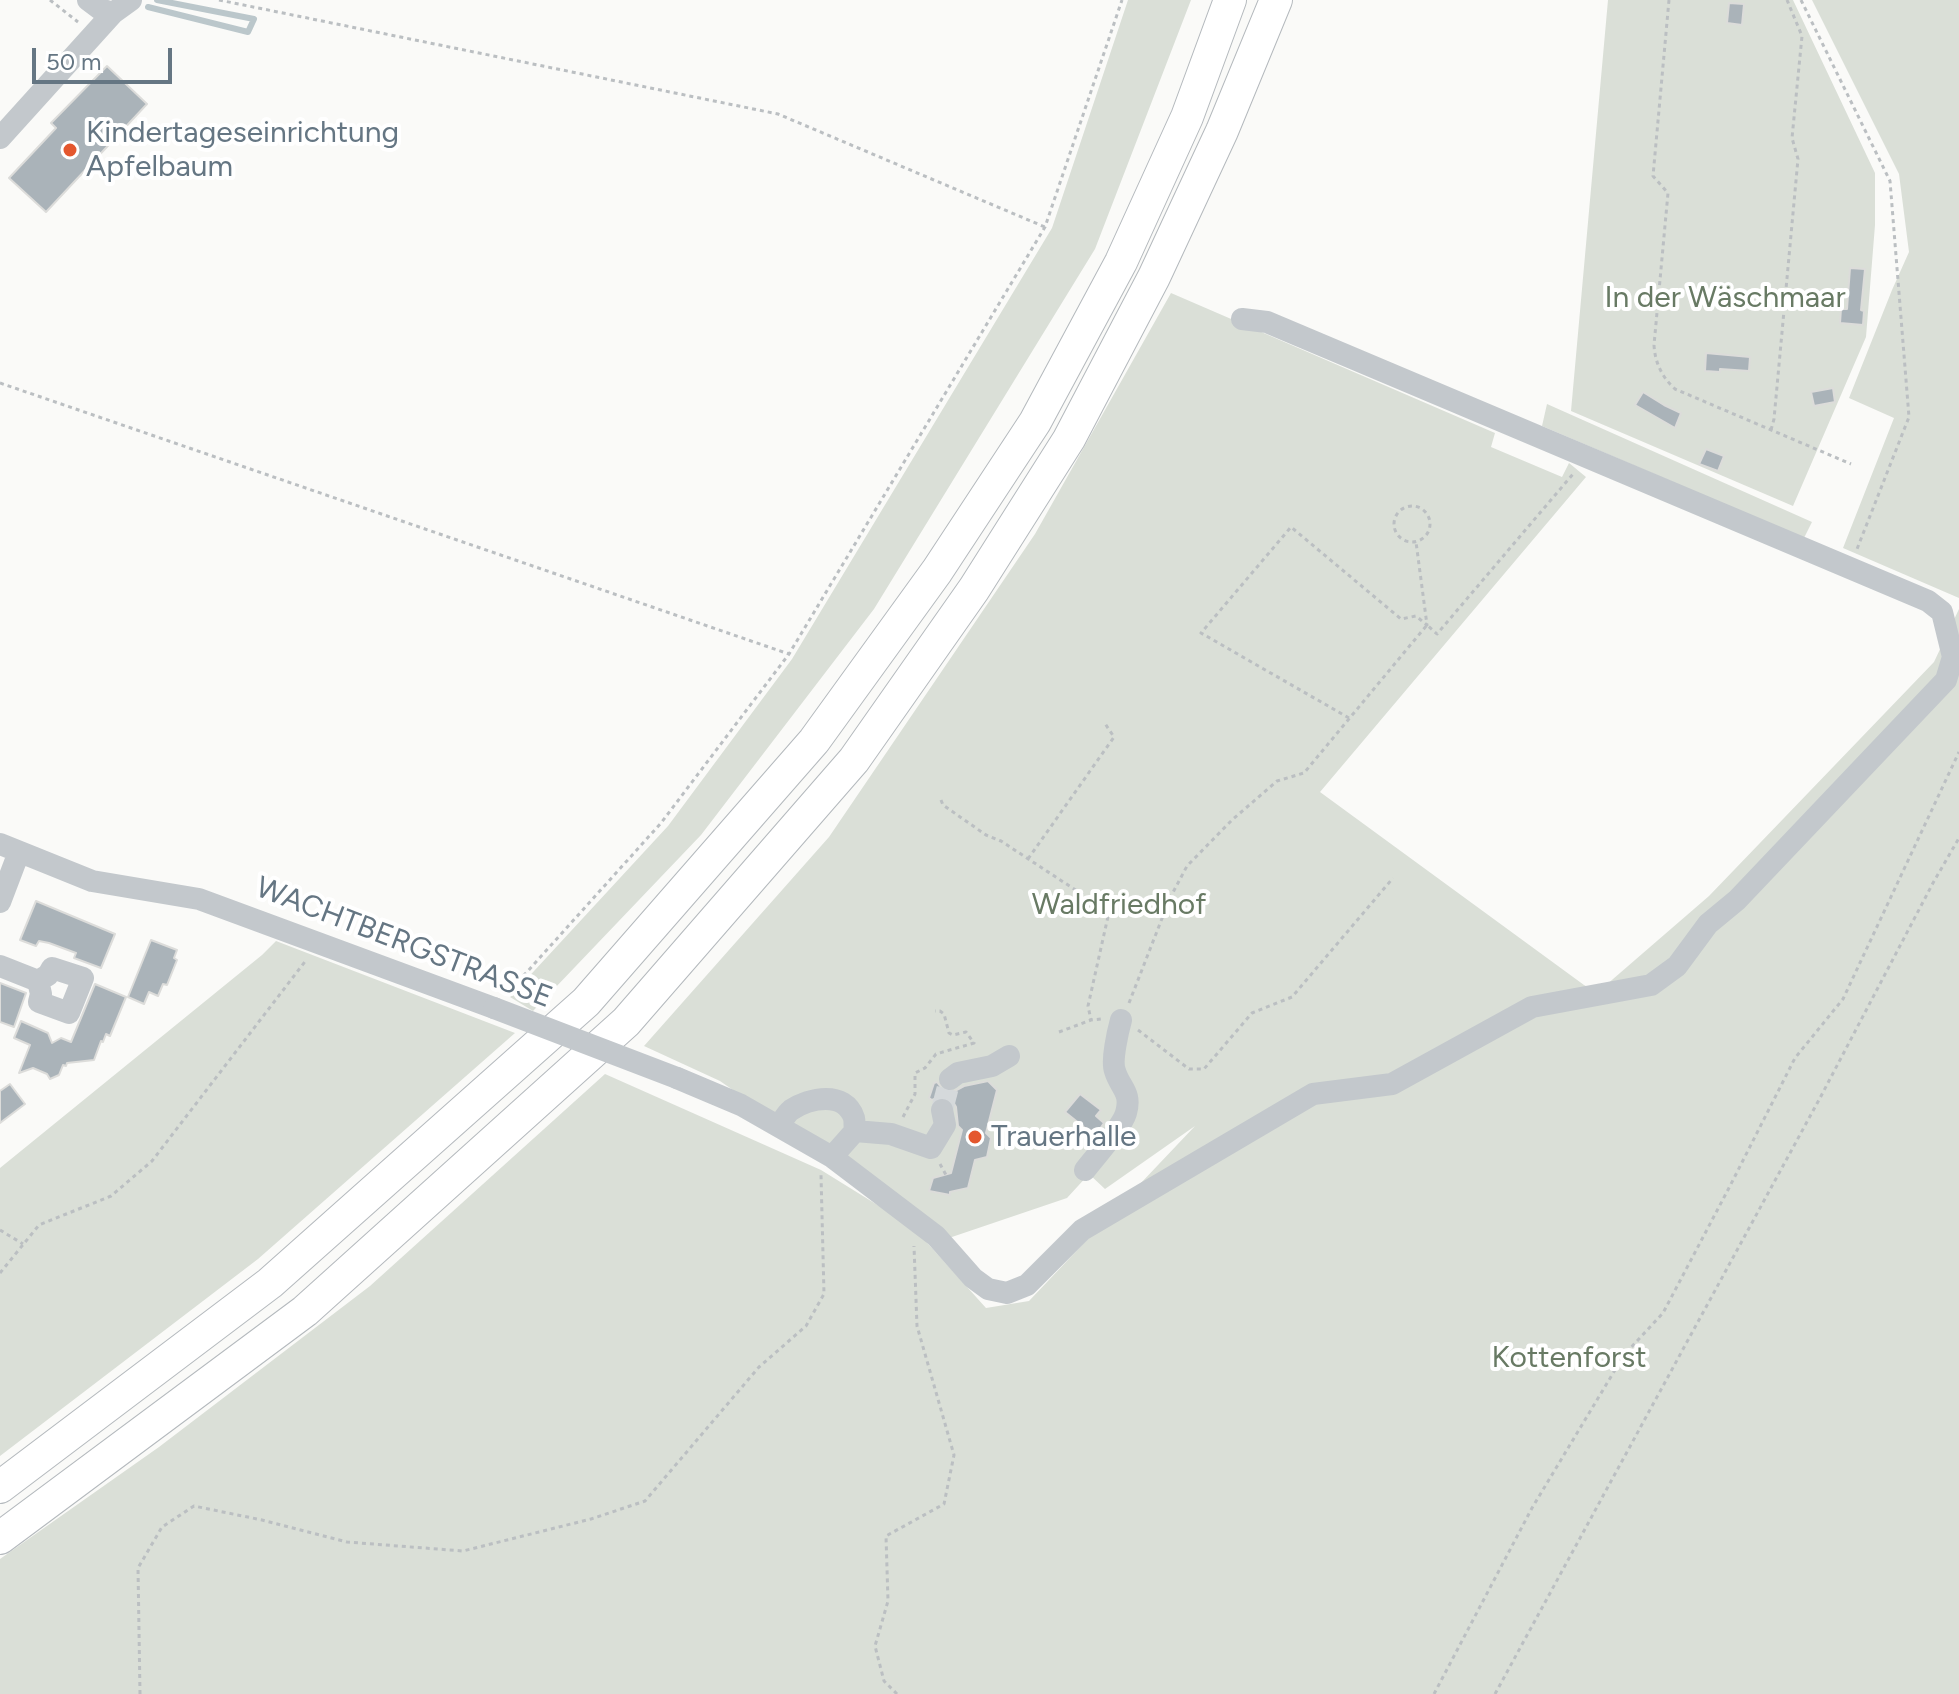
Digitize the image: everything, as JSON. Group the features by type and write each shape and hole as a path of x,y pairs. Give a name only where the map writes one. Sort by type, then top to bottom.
{"highway":[{"path":"0,1487 270,1283 586,1002 814,741 937,571 1035,422 1121,262 1187,117 1230,0"},
{"path":"0,1538 305,1311 626,1022 854,760 974,589 1069,439 1154,277 1222,131 1276,0"}],"street":[{"path":"88,0 100,9 122,7"},
{"path":"0,138 122,7"},
{"path":"1242,319 1267,322 1849,567"},
{"name":"WACHTBERGSTRASSE","path":"10,848 92,881 199,899 494,1008 741,1105 832,1157 936,1236 973,1278 988,1289 1007,1293 1027,1285 1082,1230 1313,1094 1392,1084 1532,1007 1651,985 1677,966 1708,924 1737,900 1946,680 1953,657 1942,612 1928,601 1849,567"},
{"path":"0,902 10,848"},
{"path":"0,966 38,981"},
{"path":"1085,1170 1119,1127 1126,1113 1127,1094 1114,1064 1121,1020"},
{"path":"950,1079 958,1073 992,1066 1009,1056"},
{"path":"779,1126 788,1112 802,1104 818,1099 835,1099 846,1106 854,1117 855,1131 832,1157"},
{"path":"855,1131 891,1134 931,1148 945,1125 942,1110"}],"path":[{"path":"50,0 85,27"},
{"path":"219,0 778,114 1045,227"},
{"path":"467,998 474,989 517,983 661,823 789,654 1045,227 1122,0"},
{"path":"1669,0 1653,176 1668,193 1655,355 1661,372 1675,389 1851,464"},
{"path":"1770,431 1774,419 1798,159 1792,138 1802,36 1787,0"},
{"path":"1801,0 1890,181 1909,417 1849,567"},
{"path":"0,383 789,654"},
{"path":"1349,718 1201,633 1291,527 1401,619 1416,616 1437,634 1587,456"},
{"path":"1405,507 1421,508 1430,520 1428,534 1416,542 1403,541 1394,531 1394,517 1405,507"},
{"path":"1121,1020 1170,898 1187,866 1232,820 1277,781 1304,773 1427,625 1416,542"},
{"path":"1028,859 1114,737 1104,722"},
{"path":"1434,1694 1532,1508 1624,1355 1663,1313 1795,1058 1843,999 1959,752"},
{"path":"941,800 943,805 986,835 1001,841 1109,912 1170,898"},
{"path":"1495,1694 1959,838"},
{"path":"1059,1032 1091,1020 1121,1020 1189,1069 1204,1069 1252,1013 1292,997 1393,878"},
{"path":"1091,1020 1088,1006 1109,912"},
{"path":"0,1273 39,1225 111,1196 152,1161 319,942"},
{"path":"891,1134 915,1094 915,1073 925,1068 936,1054 974,1043 966,1032 949,1033 944,1014 935,1011"},
{"path":"140,1694 138,1568 162,1527 194,1506 347,1542 463,1551 591,1519 645,1501 759,1367 806,1326 824,1294 821,1170 855,1175"},
{"path":"897,1694 884,1681 875,1646 888,1601 886,1536 944,1504 954,1455 917,1326 913,1227 905,1212"},
{"path":"0,1230 23,1244"}],"green space":[{"path":"1128,0 1191,0 1095,249 874,609 701,835 533,1011 510,997 668,826 792,659 1052,228"},
{"name":"In der Wäschmaar","path":"1608,0 1793,0 1875,173 1875,225 1866,337 1793,506 1571,411"},
{"path":"1812,0 1959,0 1959,598 1843,548 1894,418 1849,398 1909,252 1899,174"},
{"name":"Kottenforst","path":"1171,293 1495,433 1491,447 1562,477 1569,463 1586,477 1320,792 1584,985 1598,992 1709,896 1934,662 1959,609 1959,1694 0,1694 0,1559 159,1447 370,1286 605,1074 821,1170 913,1227 986,1308 1029,1301 1195,1126 1105,1189 1089,1174 1067,1198 946,1239 720,1081 644,1046 829,837 1035,534"},
{"path":"1547,404 1812,522 1804,538 1542,426"},
{"path":"276,941 515,1033 258,1259 0,1456 0,1168"}],"building":[{"path":"1729,3 1744,4 1742,25 1727,23"},
{"name":"Kindertageseinrichtung Apfelbaum","path":"107,66 147,104 46,212 9,178 56,128 51,123"},
{"path":"1850,268 1865,269 1861,310 1864,311 1863,325 1840,323 1841,309 1847,309"},
{"path":"1706,353 1750,357 1749,371 1705,371"},
{"path":"1833,388 1835,402 1814,406 1811,392"},
{"path":"1643,392 1681,413 1675,428 1635,405"},
{"path":"1706,449 1724,456 1718,471 1699,464"},
{"path":"36,901 115,934 101,968 74,958 76,953 49,943 39,941 36,946 20,940"},
{"path":"151,940 177,950 174,958 177,960 167,985 163,984 158,996 149,992 144,1004 128,997"},
{"path":"0,983 26,993 14,1027 0,1022"},
{"path":"95,984 126,997 110,1036 106,1034 101,1041 94,1060 67,1063 59,1075 50,1079 47,1074 33,1068 19,1073 30,1045 14,1038 21,1021 48,1033 52,1043 61,1038 71,1042"},
{"name":"Trauerhalle","path":"988,1081 997,1090 986,1133 991,1138 987,1157 975,1160 968,1188 950,1192 950,1195 929,1191 933,1178 951,1173 962,1130 958,1126 952,1100 946,1097 929,1098 934,1083 951,1093 964,1086"},
{"path":"10,1084 25,1104 0,1123 0,1091"},
{"path":"1080,1094 1101,1110 1096,1116 1104,1123 1095,1136 1065,1112"}],"waterway":[{"path":"148,7 248,32 254,19 157,0"}],"tunnel":[{"path":"942,1110 950,1079"}],"place":[{"name":"Kindertageseinrichtung Apfelbaum","path":"70,150"},
{"name":"Trauerhalle","path":"975,1137"}],"park label":[{"name":"Waldfriedhof","path":"1119,905"}]}
